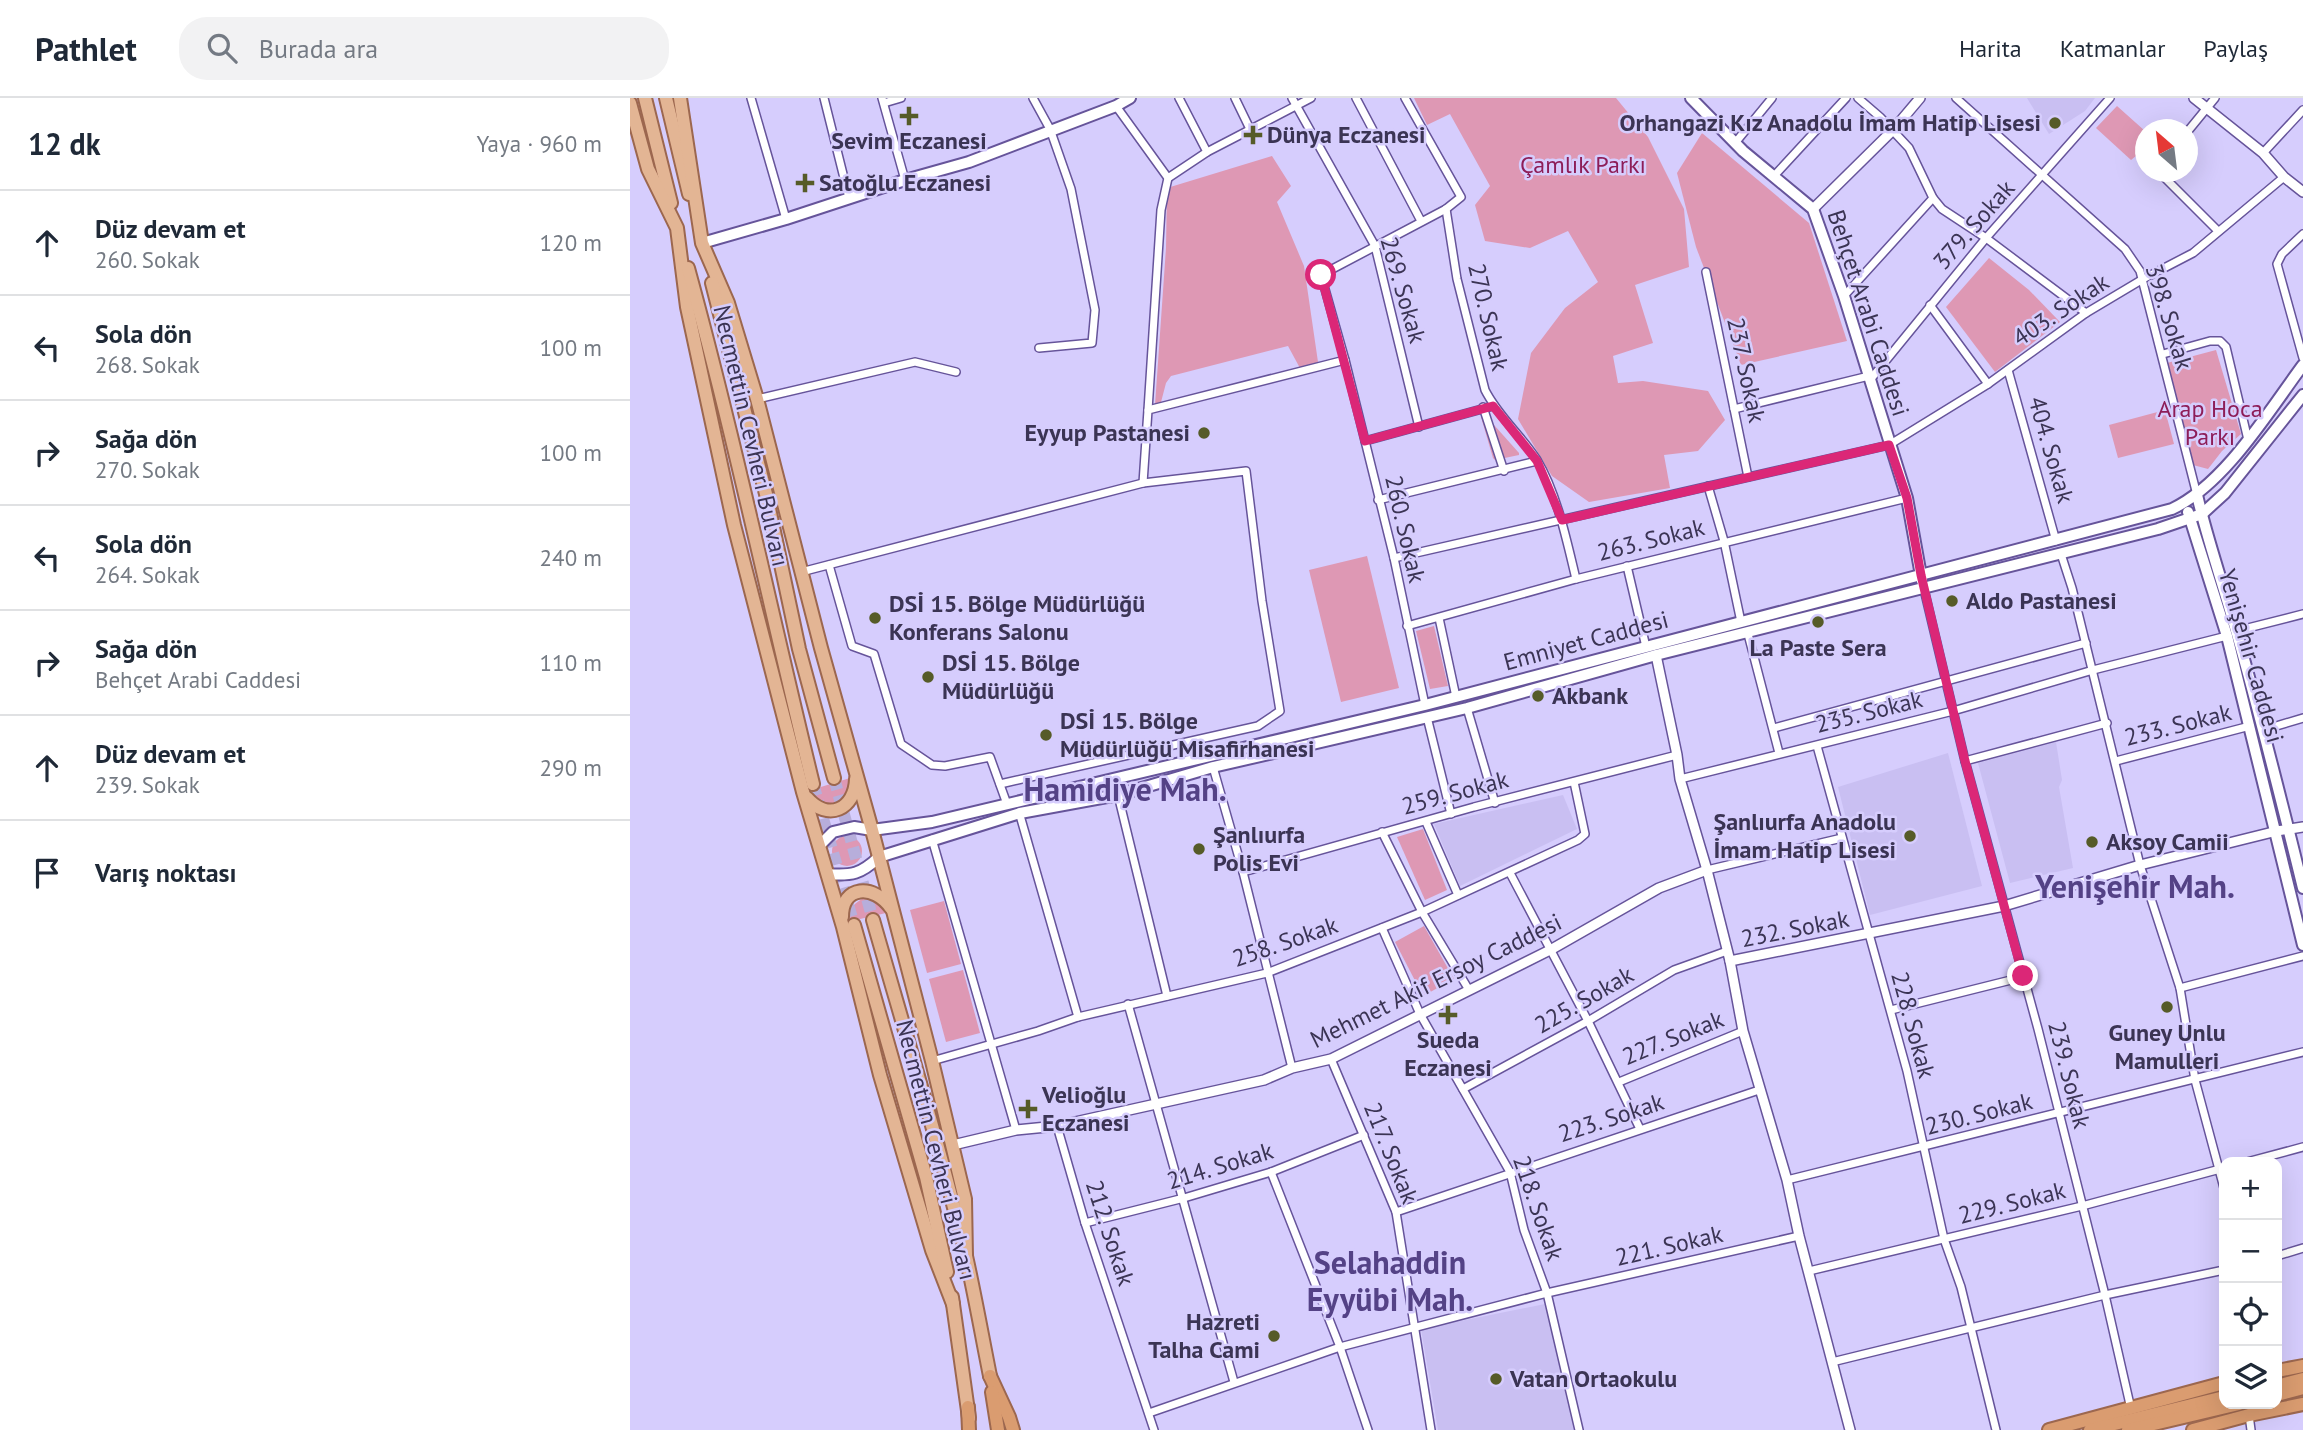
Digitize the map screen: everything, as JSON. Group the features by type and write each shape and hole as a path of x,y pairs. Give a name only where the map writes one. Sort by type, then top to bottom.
{"highway":[{"path":"2282,1370 2303,1366"},
{"path":"990,1376 998,1430"},
{"path":"990,1376 1013,1430"},
{"path":"2282,1385 2303,1379"},
{"path":"2049,1430 2219,1385"},
{"path":"2282,1394 2303,1388"},
{"path":"2090,1430 2219,1398"},
{"path":"2193,1430 2303,1404"},
{"path":"968,1408 970,1430"},
{"path":"2128,1430 2219,1409"}],"main road":[{"name":"Necmettin Cevheri Bulvarı","path":"645,98 726,407 820,845"},
{"name":"Necmettin Cevheri Bulvarı","path":"666,98 679,159 760,468 799,649 834,778"},
{"path":"680,98 702,243 728,303 757,399 894,911 953,1144 965,1199 966,1257"},
{"path":"702,243 969,162 1114,102 1130,98"},
{"name":"Behçet Arabi Caddesi","path":"1691,98 1735,143 1813,209 1844,296 1907,498 1924,589"},
{"path":"630,103 649,169 677,228"},
{"name":"Emniyet Caddesi","path":"827,874 847,876 865,870 879,857 932,838 1020,813 1118,794 1426,711 1456,697 2172,509 2205,489 2248,440 2303,365"},
{"name":"Emniyet Caddesi","path":"820,845 833,832 854,827 872,830 932,822 1426,711 1467,708 1656,655 1748,634 2189,519 2202,514 2225,493 2303,395"},
{"name":"Yenişehir Caddesi","path":"2197,495 2232,633 2250,726 2303,945"},
{"name":"Yenişehir Caddesi","path":"2186,502 2189,519 2232,633 2263,730 2303,888"},
{"path":"808,788 816,808 837,810 853,796 856,776"},
{"path":"820,845 827,874"},
{"name":"Necmettin Cevheri Bulvarı","path":"827,874 848,926 926,1177 953,1304 968,1408"},
{"path":"848,926 842,907 848,898 860,891 874,891 884,897 894,911"},
{"name":"Necmettin Cevheri Bulvarı","path":"873,920 920,1080 966,1257 990,1376"}],"street":[{"path":"751,98 786,219"},
{"path":"824,98 849,198"},
{"path":"901,98 883,100 905,180"},
{"path":"1033,98 1050,129 1071,189 1095,310 1092,343 1039,348"},
{"path":"1179,98 1207,152"},
{"path":"1235,98 1250,129"},
{"path":"1143,483 1161,210 1168,178 1207,152 1294,102 1311,98"},
{"path":"1356,98 1421,221"},
{"name":"260. Sokak","path":"1405,98 1461,197 1446,209 1321,275 1394,558 1451,814"},
{"path":"1735,143 1772,98"},
{"path":"1774,176 1846,98"},
{"path":"1858,98 1909,148 1933,198 1942,209 1986,238 2086,313"},
{"path":"1813,209 1893,130 1920,98"},
{"name":"398. Sokak","path":"1956,98 2125,249 2143,279 2197,495"},
{"name":"379. Sokak","path":"1869,378 1986,238 2110,98"},
{"path":"2194,98 2263,153 2284,177 2303,192"},
{"path":"2197,119 2215,98"},
{"path":"1114,102 1168,178"},
{"name":"269. Sokak","path":"1294,102 1375,246 1419,426"},
{"path":"2263,153 2303,110"},
{"name":"403. Sokak","path":"1394,558 1889,445 1988,384 2086,313 2193,253 2284,177"},
{"path":"2169,182 2218,231"},
{"path":"1844,296 1933,198"},
{"name":"270. Sokak","path":"1446,209 1457,279 1485,390 1493,406 1537,461 1562,520 1576,579"},
{"path":"2303,234 2282,254 2277,264 2303,358"},
{"name":"237. Sokak","path":"1706,272 1748,477"},
{"path":"1930,305 1988,384"},
{"path":"2163,354 2210,341 2220,341 2226,347 2248,440"},
{"path":"1148,410 1345,360"},
{"path":"757,399 915,362 956,372"},
{"name":"404. Sokak","path":"2008,370 2056,541"},
{"path":"1734,409 1869,378"},
{"path":"1365,441 1493,406"},
{"path":"1483,407 1504,471"},
{"path":"1378,500 1537,461"},
{"path":"802,572 1143,483 1246,471 1262,601 1280,711 1258,726 1000,784"},
{"path":"1708,486 1724,541 1741,622"},
{"name":"263. Sokak","path":"1407,626 1724,541 1907,498"},
{"path":"2061,554 2107,723 2140,865 2180,988 2195,1080 2219,1162"},
{"path":"829,565 852,646 874,654 901,744 932,765 945,766 990,757 1000,784 1020,813 1077,1017"},
{"path":"1627,566 1646,648"},
{"name":"239. Sokak","path":"1924,589 1965,761 2105,1295 2131,1409"},
{"name":"235. Sokak","path":"1680,779 1953,710 2303,614"},
{"path":"1439,618 1456,697"},
{"path":"1748,634 1779,753"},
{"path":"1774,728 2086,643"},
{"path":"1656,655 1680,779 1707,870 1743,1031 1787,1180 1850,1430"},
{"path":"1467,708 1495,803"},
{"name":"233. Sokak","path":"2263,730 2303,718"},
{"path":"1965,761 2107,723"},
{"name":"233. Sokak","path":"2116,761 2250,726"},
{"name":"228. Sokak","path":"1817,746 1907,1071 1944,1239 1961,1287 1996,1430"},
{"name":"259. Sokak","path":"1243,872 1382,832 1677,755"},
{"path":"1213,768 1243,872 1292,1068"},
{"name":"258. Sokak","path":"932,1061 1077,1017 1267,973 1422,912 1578,840 1585,834 1574,782"},
{"path":"1118,794 1167,996"},
{"path":"1426,822 1458,895"},
{"name":"232. Sokak","path":"1728,956 1868,935 2004,906 2140,865 2303,827"},
{"path":"1382,832 1422,912 1469,990"},
{"path":"932,838 1016,1130"},
{"name":"Mehmet Akif Ersoy Caddesi","path":"953,1144 1016,1130 1057,1126 1264,1080 1292,1068 1331,1059 1552,949 1659,888 1707,870 1842,838"},
{"path":"1510,873 1552,949 1640,1129"},
{"name":"218. Sokak","path":"1382,928 1420,1014 1510,1172 1524,1230 1547,1293 1579,1430"},
{"name":"225. Sokak","path":"1463,1089 1588,1021 1674,970 1728,956"},
{"path":"2180,988 2303,956"},
{"path":"1891,1010 2023,976"},
{"path":"1128,1004 1234,1382"},
{"name":"227. Sokak","path":"1619,1082 1743,1031"},
{"name":"230. Sokak","path":"1787,1180 2303,1052"},
{"name":"217. Sokak","path":"1331,1059 1396,1212 1431,1430"},
{"name":"223. Sokak","path":"1396,1212 1759,1090"},
{"name":"212. Sokak","path":"1057,1126 1085,1223 1154,1430"},
{"name":"214. Sokak","path":"1085,1223 1271,1172 1364,1135"},
{"path":"2266,1157 2303,1147"},
{"name":"229. Sokak","path":"1808,1270 2082,1206 2219,1170"},
{"path":"1271,1172 1340,1347 1368,1430"},
{"name":"221. Sokak","path":"1149,1413 1340,1347 1414,1326 1799,1236"},
{"path":"2282,1254 2303,1248"},
{"path":"1832,1362 2105,1295 2219,1271"},
{"path":"2249,1415 2251,1430"}],"shaded area":[{"name":"Orhangazi Kız Anadolu İmam Hatip Lisesi","path":"2027,98 2095,98 2085,111 2049,134"},
{"path":"2056,742 2062,780 2059,787 2073,868 2010,883 1978,763"},
{"name":"Şanlıurfa Anadolu İmam Hatip Lisesi","path":"1948,753 1982,886 1870,915 1838,787"},
{"path":"1563,795 1577,829 1460,886 1434,824"},
{"name":"Vatan Ortaokulu","path":"1545,1304 1575,1430 1438,1430 1421,1329"}],"green space":[{"name":"Çamlık Parkı","path":"1414,98 1616,98 1648,137 1684,209 1689,267 1635,285 1653,343 1613,356 1618,383 1643,381 1708,391 1725,420 1698,451 1664,455 1670,488 1589,502 1552,476 1518,419 1531,353 1565,308 1598,282 1568,231 1530,248 1485,241 1475,205 1490,186 1450,114 1427,125"},
{"path":"2117,106 2135,122 2135,157 2131,160 2096,128"},
{"path":"1702,133 1809,223 1847,341 1741,365 1696,247 1677,173"},
{"path":"1272,156 1291,186 1277,202 1304,266 1318,362 1301,370 1288,346 1171,376 1166,383 1160,406 1155,405 1166,248 1167,188"},
{"path":"1989,258 2029,290 2060,322 1995,372 1946,307"},
{"name":"Arap Hoca Parkı","path":"2216,350 2241,434 2222,451 2208,469 2193,465 2167,363"},
{"path":"2165,410 2174,444 2118,458 2109,425"},
{"path":"1486,416 1519,455 1495,460 1493,458 1481,417"},
{"path":"1367,556 1399,688 1341,702 1309,570"},
{"path":"1434,626 1448,686 1430,689 1416,631"},
{"path":"850,778 849,790 835,803 820,801 811,790"},
{"path":"1423,829 1447,890 1425,900 1397,837"},
{"path":"847,836 853,837 861,845 861,857 853,865 847,866 841,865 833,857 832,851 833,845 841,837"},
{"path":"862,899 876,902 886,913 847,922 851,909"},
{"path":"944,901 961,964 927,973 910,910"},
{"path":"1424,926 1454,979 1423,996 1395,942"},
{"path":"963,970 980,1033 946,1042 929,979"}],"tunnel":[{"path":"834,778 873,920"},
{"path":"813,784 854,925"}],"place":[{"name":"Sevim Eczanesi","path":"909,116"},
{"name":"Orhangazi Kız Anadolu İmam Hatip Lisesi","path":"2055,123"},
{"name":"Dünya Eczanesi","path":"1253,135"},
{"name":"Satoğlu Eczanesi","path":"805,183"},
{"name":"Eyyup Pastanesi","path":"1204,433"},
{"name":"Aldo Pastanesi","path":"1952,601"},
{"name":"DSİ 15. Bölge Müdürlüğü Konferans Salonu","path":"875,618"},
{"name":"La Paste Sera","path":"1818,622"},
{"name":"DSİ 15. Bölge Müdürlüğü","path":"928,677"},
{"name":"Akbank","path":"1538,696"},
{"name":"DSİ 15. Bölge Müdürlüğü Misafirhanesi","path":"1046,735"},
{"name":"Şanlıurfa Anadolu İmam Hatip Lisesi","path":"1910,836"},
{"name":"Aksoy Camii","path":"2092,842"},
{"name":"Şanlıurfa Polis Evi","path":"1199,849"},
{"name":"Guney Unlu Mamulleri","path":"2167,1007"},
{"name":"Sueda Eczanesi","path":"1448,1015"},
{"name":"Velioğlu Eczanesi","path":"1028,1109"},
{"name":"Hazreti Talha Cami","path":"1274,1336"},
{"name":"Vatan Ortaokulu","path":"1496,1379"}],"district":[{"name":"Hamidiye Mah.","path":"1125,790"},
{"name":"Yenişehir Mah.","path":"2135,887"},
{"name":"Selahaddin Eyyübi Mah.","path":"1390,1282"}],"route":[{"path":"1321,275 1365,441 1493,406 1537,461 1562,520 1889,445 1907,498 1921,575 1965,761 2023,976"}]}
